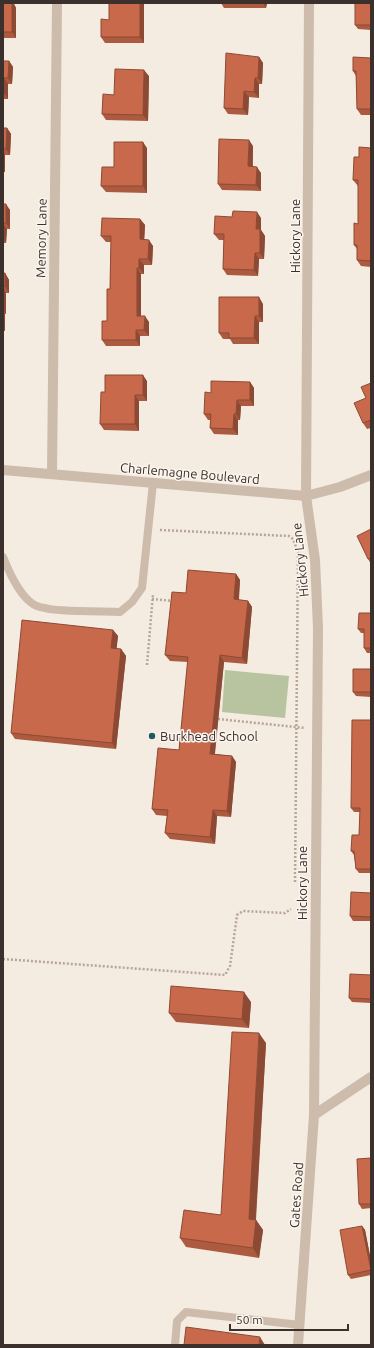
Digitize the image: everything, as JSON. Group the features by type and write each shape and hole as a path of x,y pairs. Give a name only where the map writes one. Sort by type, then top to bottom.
{"street":[{"name":"Memory Lane","path":"52,474 57,3"},
{"name":"Hickory Lane","path":"309,3 306,496 315,560 318,628 314,1115"},
{"name":"Charlemagne Boulevard","path":"3,470 306,496 340,487 371,475"},
{"path":"314,1115 371,1077"},
{"name":"Gates Road","path":"298,1345 314,1115"}],"lane":[{"path":"3,558 23,595 34,605 47,608 120,612 132,602 142,588 153,483"},
{"path":"175,1345 177,1321 186,1312 300,1325"}],"path":[{"path":"160,530 289,536 293,539 298,552 295,882"},
{"path":"152,599 176,601"},
{"path":"218,719 310,728"},
{"path":"3,959 225,975 230,966 237,915 242,912 285,913 291,910"}],"green space":[{"path":"225,670 289,676 285,718 222,712"}],"building":[{"path":"3,3 12,3 12,32 3,32"},
{"path":"109,3 140,3 140,37 101,37 101,19 109,20"},
{"path":"355,3 371,3 371,25 355,25"},
{"path":"226,53 259,57 258,78 255,78 254,92 244,91 243,109 224,108"},
{"path":"353,57 371,58 371,109 357,109 356,71 353,71"},
{"path":"3,61 9,61 8,78 4,78 4,93 3,93"},
{"path":"115,69 144,70 143,115 102,114 103,94 114,95"},
{"path":"3,128 7,128 6,149 3,149"},
{"path":"219,139 249,140 248,166 257,167 256,185 218,184"},
{"path":"114,142 143,142 143,186 101,186 102,167 114,167"},
{"path":"359,147 371,148 371,261 357,260 357,245 354,245 354,223 358,224 358,180 353,180 354,157 359,157"},
{"path":"3,204 6,204 6,223 3,223"},
{"path":"233,211 257,212 256,229 260,229 260,253 255,253 254,270 223,269 224,234 214,234 215,216 232,217"},
{"path":"102,218 140,219 140,239 149,240 148,259 139,259 139,268 137,268 137,316 145,316 144,330 136,330 136,340 102,340 102,321 107,321 107,289 110,289 111,236 101,236"},
{"path":"3,273 5,273 5,286 3,286"},
{"path":"219,297 259,297 259,316 255,316 254,338 229,338 229,333 219,333"},
{"path":"105,375 143,375 143,395 135,395 135,424 100,424 101,392 105,392"},
{"path":"211,381 250,382 250,400 237,400 233,429 210,428 211,414 204,414 205,392 211,393"},
{"path":"371,383 371,420 363,423 354,403 366,398 361,387"},
{"path":"371,529 371,558 368,559 357,536"},
{"path":"188,570 236,574 234,599 248,601 242,658 220,655 210,754 232,756 227,811 213,810 210,837 165,833 168,810 152,809 158,748 179,750 188,657 165,655 172,592 186,593"},
{"path":"359,613 371,613 371,648 364,648 364,629 358,629"},
{"path":"22,620 113,630 111,648 121,649 112,743 11,733"},
{"path":"353,669 371,669 371,692 353,692"},
{"path":"352,720 371,720 371,869 356,869 354,851 351,851 352,835 359,835 360,808 351,808"},
{"path":"351,892 371,893 371,917 350,916"},
{"path":"350,974 371,975 371,999 349,998"},
{"path":"171,986 244,992 242,1019 169,1013"},
{"path":"232,1032 259,1033 249,1219 256,1220 253,1248 180,1238 184,1210 221,1215"},
{"path":"371,1158 371,1204 359,1204 357,1159"},
{"path":"362,1226 371,1270 348,1275 340,1230"},
{"path":"186,1327 260,1337 259,1345 184,1345"}],"place":[{"name":"Burkhead School","path":"152,736"}]}
